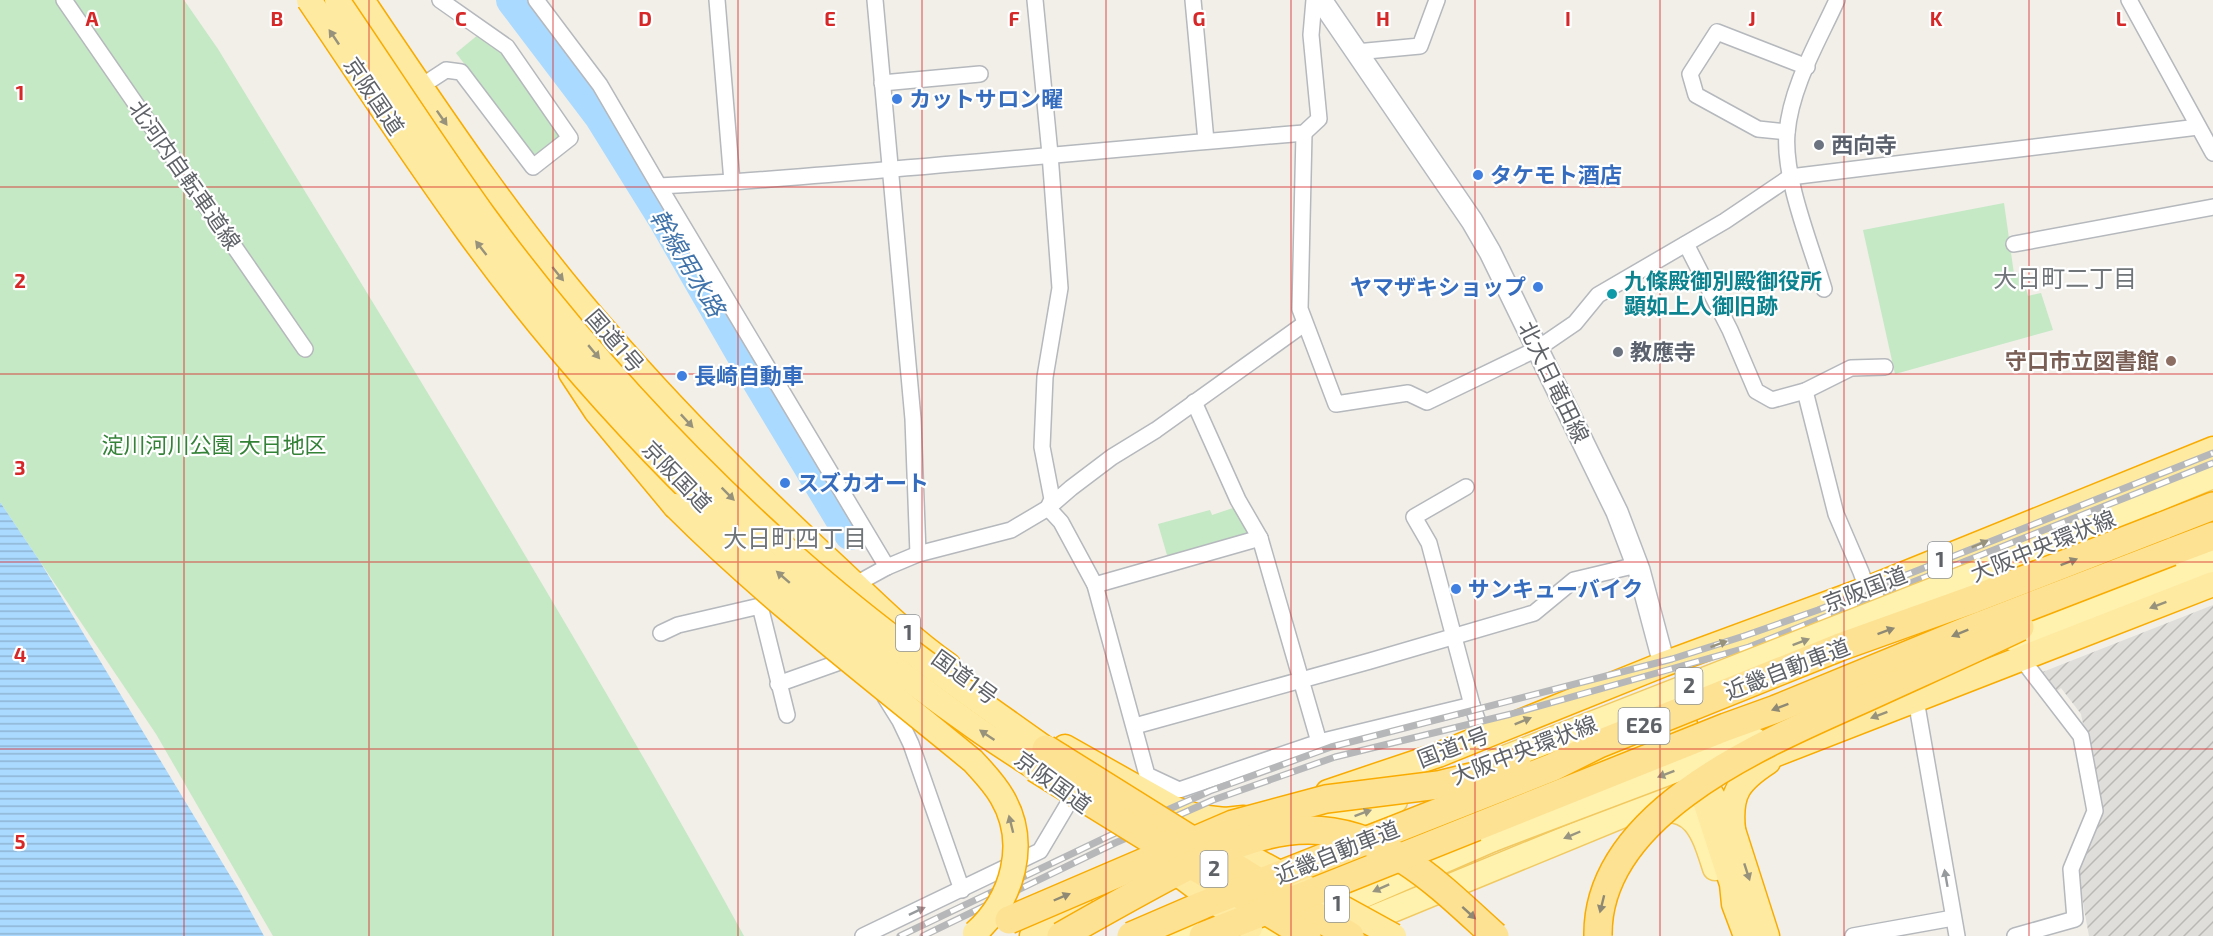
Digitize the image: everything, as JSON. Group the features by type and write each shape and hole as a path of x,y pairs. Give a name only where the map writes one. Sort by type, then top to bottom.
{"highway":[{"name":"京阪国道","path":"309,0 460,221 524,304 584,376 648,446 713,513 782,577 850,633 975,728 1041,758"},
{"name":"京阪国道","path":"337,0 485,217 542,290 664,430 729,496 864,616 933,669 1263,936"},
{"name":"国道1号","path":"362,0 420,87 514,217 603,329 717,452 884,613 937,657 1051,739 1175,809 1199,817 1225,820 1269,812 1438,755 1664,664"},
{"name":"1","path":"524,304 596,411 675,506 754,582 847,661 973,761 989,778 1003,799 1011,818 1015,856 1013,870 1000,905 975,935"},
{"name":"京阪国道","path":"1664,664 1867,589 2213,449"},
{"name":"近畿自動車道","path":"1131,936 1553,767 1599,744 1840,648 1974,599 2213,506"},
{"name":"近畿自動車道","path":"1203,936 1776,709 1966,631 2213,536"},
{"path":"1598,936 1599,914 1604,896 1618,864 1640,834 1690,791 1755,751 1814,721 1973,650 2171,552"},
{"path":"1704,782 1916,700 2017,648 2213,584"},
{"path":"1664,664 1704,782 1733,830 1767,936"},
{"path":"975,935 1254,817 1326,799 1448,782 1495,771 1548,753 1599,744"},
{"path":"1733,830 1732,811 1736,789 1752,772 1785,751"},
{"path":"1032,936 1139,882 1438,755"},
{"name":"1","path":"1041,758 1264,898"},
{"name":"1","path":"1041,758 1270,867 1394,936"},
{"path":"1704,782 1704,798 1732,884 1734,904 1746,936"},
{"path":"1061,936 1123,900 1221,850 1266,834 1303,829 1342,833 1360,838 1388,851 1432,881 1495,936"},
{"path":"1264,898 1307,936"},
{"path":"1264,898 1350,936"}],"main road":[{"name":"北大日竜田線","path":"1321,0 1472,221 1490,252 1617,512 1637,565 1664,664"},
{"path":"2117,509 2213,449"},
{"name":"大阪中央環状線","path":"1032,936 1395,801 1982,571 2117,509 2213,475"},
{"path":"2017,530 2213,488"},
{"path":"1270,936 1492,839 2017,648 2213,562"},
{"path":"1174,936 1685,727"},
{"path":"1330,936 1597,824 1704,782"},
{"path":"1597,824 1665,809 1684,813 1698,826 1705,839 1721,886 1734,904"}],"street":[{"name":"北河内自転車道線","path":"64,0 305,349"},
{"path":"373,0 403,61"},
{"path":"420,87 446,70 460,72 533,167 570,138 507,47 440,0"},
{"path":"536,0 600,85 887,567"},
{"path":"717,0 732,182"},
{"path":"875,0 913,419 918,554"},
{"path":"1035,0 1060,288 1045,376 1042,447 1052,499 1048,508"},
{"path":"1192,0 1206,141"},
{"path":"659,186 889,171 1050,154 1304,133 1319,119 1311,35 1314,0"},
{"path":"1356,52 1420,46 1437,0"},
{"path":"1824,289 1790,177 1787,132 1791,108 1837,0"},
{"path":"2129,0 2213,153"},
{"path":"1787,132 1758,129 1696,95 1690,74 1717,32 1807,67"},
{"path":"882,83 980,74"},
{"path":"1304,133 1300,309 1336,404 1408,393 1427,402 1537,349 1575,324 1598,295 1686,244 1790,177 2198,127"},
{"path":"2014,244 2213,207"},
{"path":"1686,244 1730,330 1756,391 1772,400 1804,391 1851,368 1885,367"},
{"path":"962,890 911,744 886,698 854,657 837,629 834,617 836,609 856,584 887,567 918,554 1011,530 1048,508 1112,457 1156,430 1304,324"},
{"path":"1804,391 1836,514 1862,572 1867,589"},
{"path":"1194,402 1238,500 1260,538 1319,742"},
{"path":"1466,487 1414,517 1429,543 1472,705 1483,736"},
{"path":"1048,508 1061,522 1095,585 1147,775 1179,790 1319,742 1472,705"},
{"path":"1095,585 1260,538"},
{"path":"1135,726 1533,613 1574,580 1637,565"},
{"path":"661,633 678,625 760,606 786,603 815,614 834,617"},
{"path":"760,606 787,715"},
{"path":"2015,936 2075,919 2071,868 2095,811 2081,736 2017,648"},
{"path":"778,684 854,657"},
{"path":"1916,700 1956,936"},
{"path":"863,936 1040,851 1093,762"},
{"path":"1853,936 1953,918"}],"shaded area":[{"path":"2213,605 2213,936 2089,936 2076,865 2100,811 2081,714 2061,688 2057,691 2040,673"}],"green space":[{"name":"淀川河川公園 大日地区","path":"0,0 184,0 218,49 552,600 744,936 273,936 156,734 0,502"},
{"path":"479,34 502,52 561,133 559,139 540,155 533,154 456,53"},
{"path":"2004,203 2014,274 2022,273 2028,296 2041,293 2053,330 1895,374 1863,230"},
{"path":"1233,508 1252,533 1169,562 1158,524 1210,510 1212,515"}],"water":[{"path":"0,502 39,560 240,892 264,936 0,936"}],"waterway":[{"name":"幹線用水路","path":"512,0 600,116 664,219 850,534"}],"railway":[{"path":"900,936 1111,835 1210,791 1331,747 1672,659 1744,636 1818,610 2213,453"},
{"path":"923,936 1115,843 1213,800 1335,757 1511,714 1749,647 2213,463"}],"place":[{"name":"カットサロン曜","path":"897,99"},
{"name":"西向寺","path":"1819,145"},
{"name":"タケモト酒店","path":"1478,175"},
{"name":"ヤマザキショップ","path":"1538,287"},
{"name":"九條殿御別殿御役所 顕如上人御旧跡","path":"1612,294"},
{"name":"教應寺","path":"1618,352"},
{"name":"守口市立図書館","path":"2171,361"},
{"name":"長崎自動車","path":"682,376"},
{"name":"スズカオート","path":"785,483"},
{"name":"サンキューバイク","path":"1456,589"}],"district":[{"name":"大日町二丁目","path":"2065,279"},
{"name":"大日町四丁目","path":"795,539"}]}
